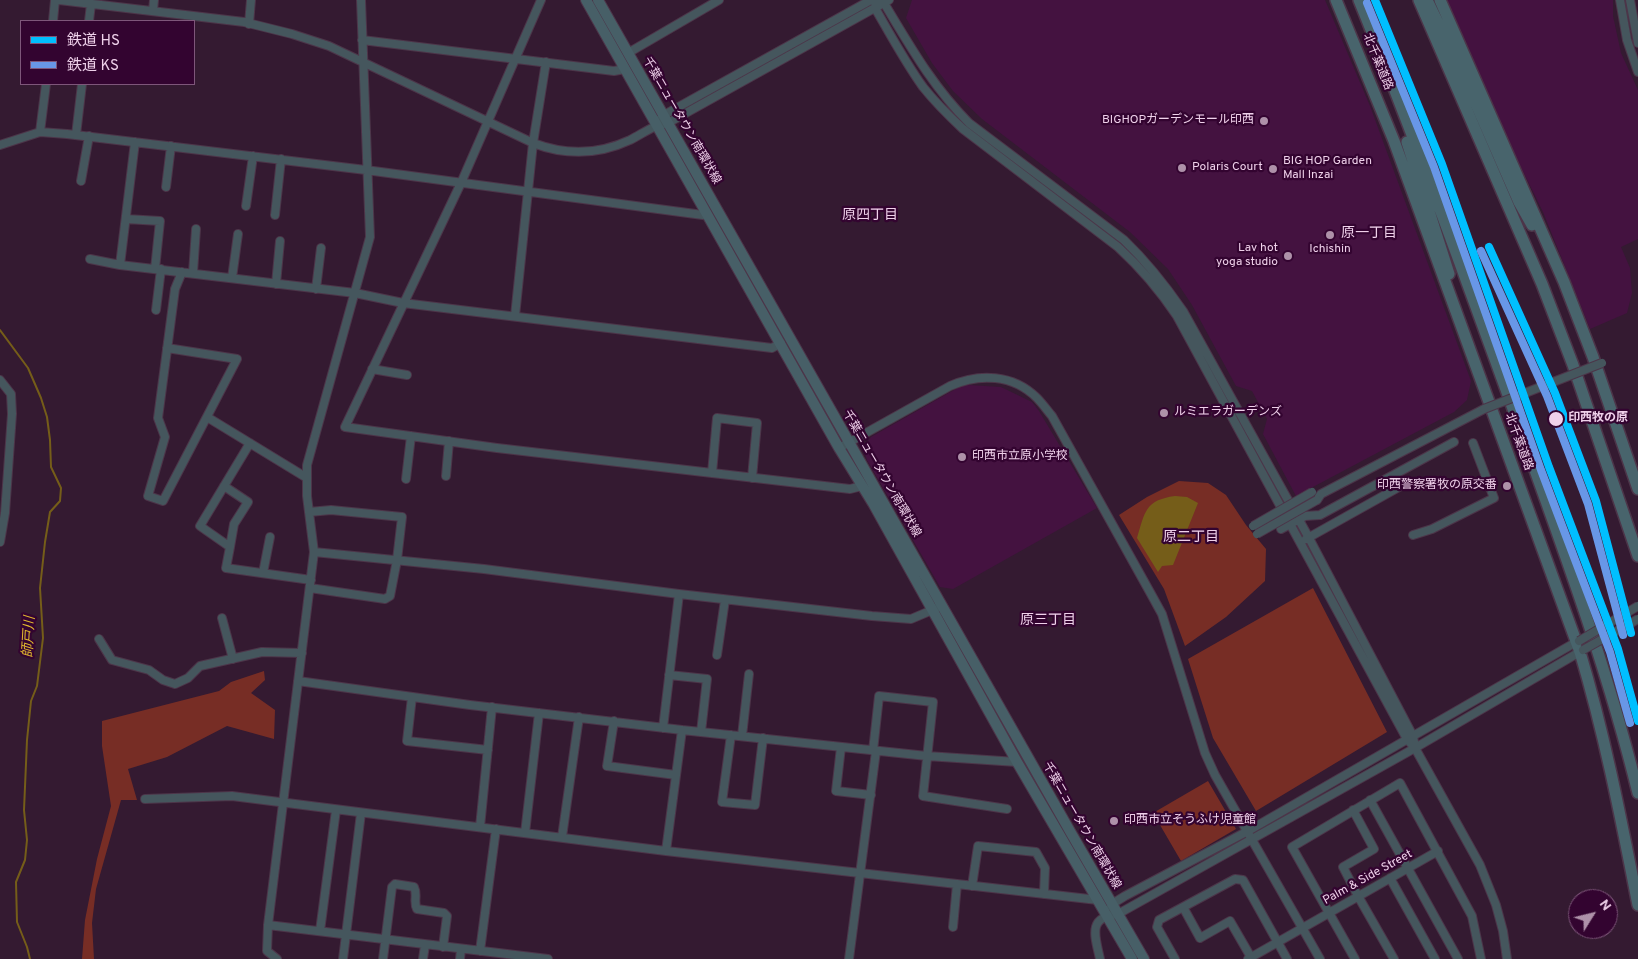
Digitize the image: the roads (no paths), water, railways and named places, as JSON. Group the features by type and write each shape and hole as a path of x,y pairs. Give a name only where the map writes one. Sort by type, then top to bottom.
{"highway":[{"name":"北千葉道路","path":"1336,0 1394,141 1579,646 1611,765 1638,905"},
{"name":"北千葉道路","path":"1359,0 1403,108 1587,616 1615,706 1638,794"},
{"path":"1419,0 1542,284 1573,365 1638,556"},
{"path":"1427,0 1466,81 1519,202 1564,282"},
{"path":"1440,0 1564,282 1593,357 1638,489"},
{"path":"1403,108 1406,138 1438,236 1454,293 1456,313"}],"main road":[{"name":"千葉ニュータウン南環状線","path":"586,0 839,448 937,608 1144,959"},
{"name":"千葉ニュータウン南環状線","path":"598,0 849,442 1017,762 1132,959"}],"street":[{"path":"53,20 57,0 95,3 249,24 292,34 329,46 363,64 533,143 558,151 576,153 608,148 628,141 871,0"},
{"path":"153,11 154,0"},
{"path":"249,24 252,0"},
{"path":"277,959 267,951 268,925 314,552 309,512 307,465 370,237 361,0"},
{"path":"541,0 461,183 345,428 850,489 862,486"},
{"path":"628,53 719,0"},
{"path":"1620,0 1627,40 1638,72"},
{"path":"1630,0 1638,44"},
{"path":"666,119 875,4 885,1 929,77 952,106 969,122 1124,240 1144,259 1183,311 1309,538 1415,748 1480,865 1496,905 1503,931 1507,959"},
{"path":"89,20 95,3"},
{"path":"875,4 924,87 946,112 963,129 1118,247 1160,290 1177,316 1290,524 1410,737"},
{"path":"362,40 614,71 625,69"},
{"path":"515,316 533,143 546,62"},
{"path":"40,132 46,85"},
{"path":"76,135 82,85"},
{"path":"0,144 40,132 89,136 281,159 703,215 707,213"},
{"path":"81,181 89,136"},
{"path":"120,264 135,142"},
{"path":"166,187 171,146"},
{"path":"246,206 253,156"},
{"path":"275,214 281,159"},
{"path":"126,219 160,221 156,310"},
{"path":"193,274 196,229"},
{"path":"232,278 238,234"},
{"path":"276,284 280,241"},
{"path":"316,289 321,248"},
{"path":"90,259 193,274 355,293 403,303 772,348 781,343"},
{"path":"167,348 237,358 163,501 148,496 165,437 158,418 167,348 175,289 182,272"},
{"path":"1319,497 1312,492 1255,530 1319,497 1484,409 1602,363"},
{"path":"372,369 407,375"},
{"path":"839,448 966,379 981,377 1000,378 1017,384 1036,397 1052,416 1162,614 1206,753 1215,775 1306,926 1320,959"},
{"path":"0,380 11,394 12,414 5,512 0,542"},
{"path":"207,417 307,478"},
{"path":"712,473 717,418 757,423 752,478"},
{"path":"406,479 411,436"},
{"path":"446,476 449,442"},
{"path":"1281,529 1305,516 1320,515 1454,442"},
{"path":"1413,535 1432,528 1494,498 1473,442"},
{"path":"230,547 200,526 250,443"},
{"path":"1300,542 1408,482"},
{"path":"224,486 248,502 234,524 226,568 263,573 386,599 390,596 402,518 331,510 309,512"},
{"path":"263,573 270,537"},
{"path":"314,552 484,569 725,600 912,619 937,608"},
{"path":"663,728 679,594"},
{"path":"717,655 725,600"},
{"path":"1107,915 1118,914 1415,748 1579,646 1638,606"},
{"path":"222,618 234,659"},
{"path":"1100,959 1094,930 1100,920 1107,915 1112,904 1248,831 1410,737 1579,646 1638,619"},
{"path":"99,639 112,660 149,670 163,680 175,684 188,678 200,666 262,652 302,653"},
{"path":"742,736 749,674"},
{"path":"669,675 706,679 701,732"},
{"path":"298,681 663,728 927,756 1017,762"},
{"path":"412,696 407,741 488,750"},
{"path":"849,959 871,795 880,696 933,702 923,796 1007,808"},
{"path":"480,827 492,707"},
{"path":"525,832 539,712"},
{"path":"562,837 579,717"},
{"path":"614,721 607,766 676,775"},
{"path":"666,851 682,730"},
{"path":"731,734 722,802 755,805 763,738"},
{"path":"841,747 836,791 871,795"},
{"path":"1355,959 1292,847 1400,783 1472,916 1481,959"},
{"path":"146,799 232,796 666,851 1098,900"},
{"path":"1370,800 1458,959"},
{"path":"320,931 336,810"},
{"path":"1354,810 1374,849 1343,867 1394,959"},
{"path":"343,959 360,812"},
{"path":"480,951 496,829"},
{"path":"972,886 978,846 1036,852 1045,868 1044,894"},
{"name":"Palm & Side Street","path":"1250,958 1438,851"},
{"path":"1390,878 1435,959"},
{"path":"1175,959 1157,927 1159,920 1235,879 1244,880 1287,959"},
{"path":"383,959 392,888 395,884 414,887 416,890 415,905 417,909 444,912 447,916 443,947"},
{"path":"953,927 957,884"},
{"path":"1183,907 1200,938 1230,921 1250,958"},
{"path":"268,925 548,959"},
{"path":"423,959 425,945"},
{"path":"460,959 461,949"}],"waterway":[{"name":"師戸川","path":"0,330 28,368 41,398 47,417 51,467 61,488 60,501 50,512 45,542 40,588 43,638 37,686 31,701 27,740 24,810 27,840 25,860 16,882 17,922 30,959"}],"rail line":[{"name":"HS","path":"1375,0 1442,164 1549,467 1618,649 1638,721"},
{"name":"KS","path":"1367,3 1434,167 1541,470 1610,652 1630,723"},
{"name":"HS","path":"1489,247 1555,393 1596,501 1631,633"},
{"name":"KS","path":"1481,251 1547,396 1588,504 1623,635"}],"place":[{"name":"BIGHOPガーデンモール印西","path":"1264,121"},
{"name":"Polaris Court","path":"1182,168"},
{"name":"BIG HOP Garden Mall Inzai","path":"1273,169"},
{"name":"Ichishin","path":"1330,235"},
{"name":"Lav hot yoga studio","path":"1288,256"},
{"name":"ルミエラガーデンズ","path":"1164,413"},
{"name":"印西牧の原","path":"1556,419"},
{"name":"印西市立原小学校","path":"962,457"},
{"name":"印西警察署牧の原交番","path":"1507,486"},
{"name":"印西市立そうふけ児童館","path":"1114,821"}],"district":[{"name":"原四丁目","path":"870,216"},
{"name":"原一丁目","path":"1369,234"},
{"name":"原二丁目","path":"1191,538"},
{"name":"原三丁目","path":"1048,621"}]}
